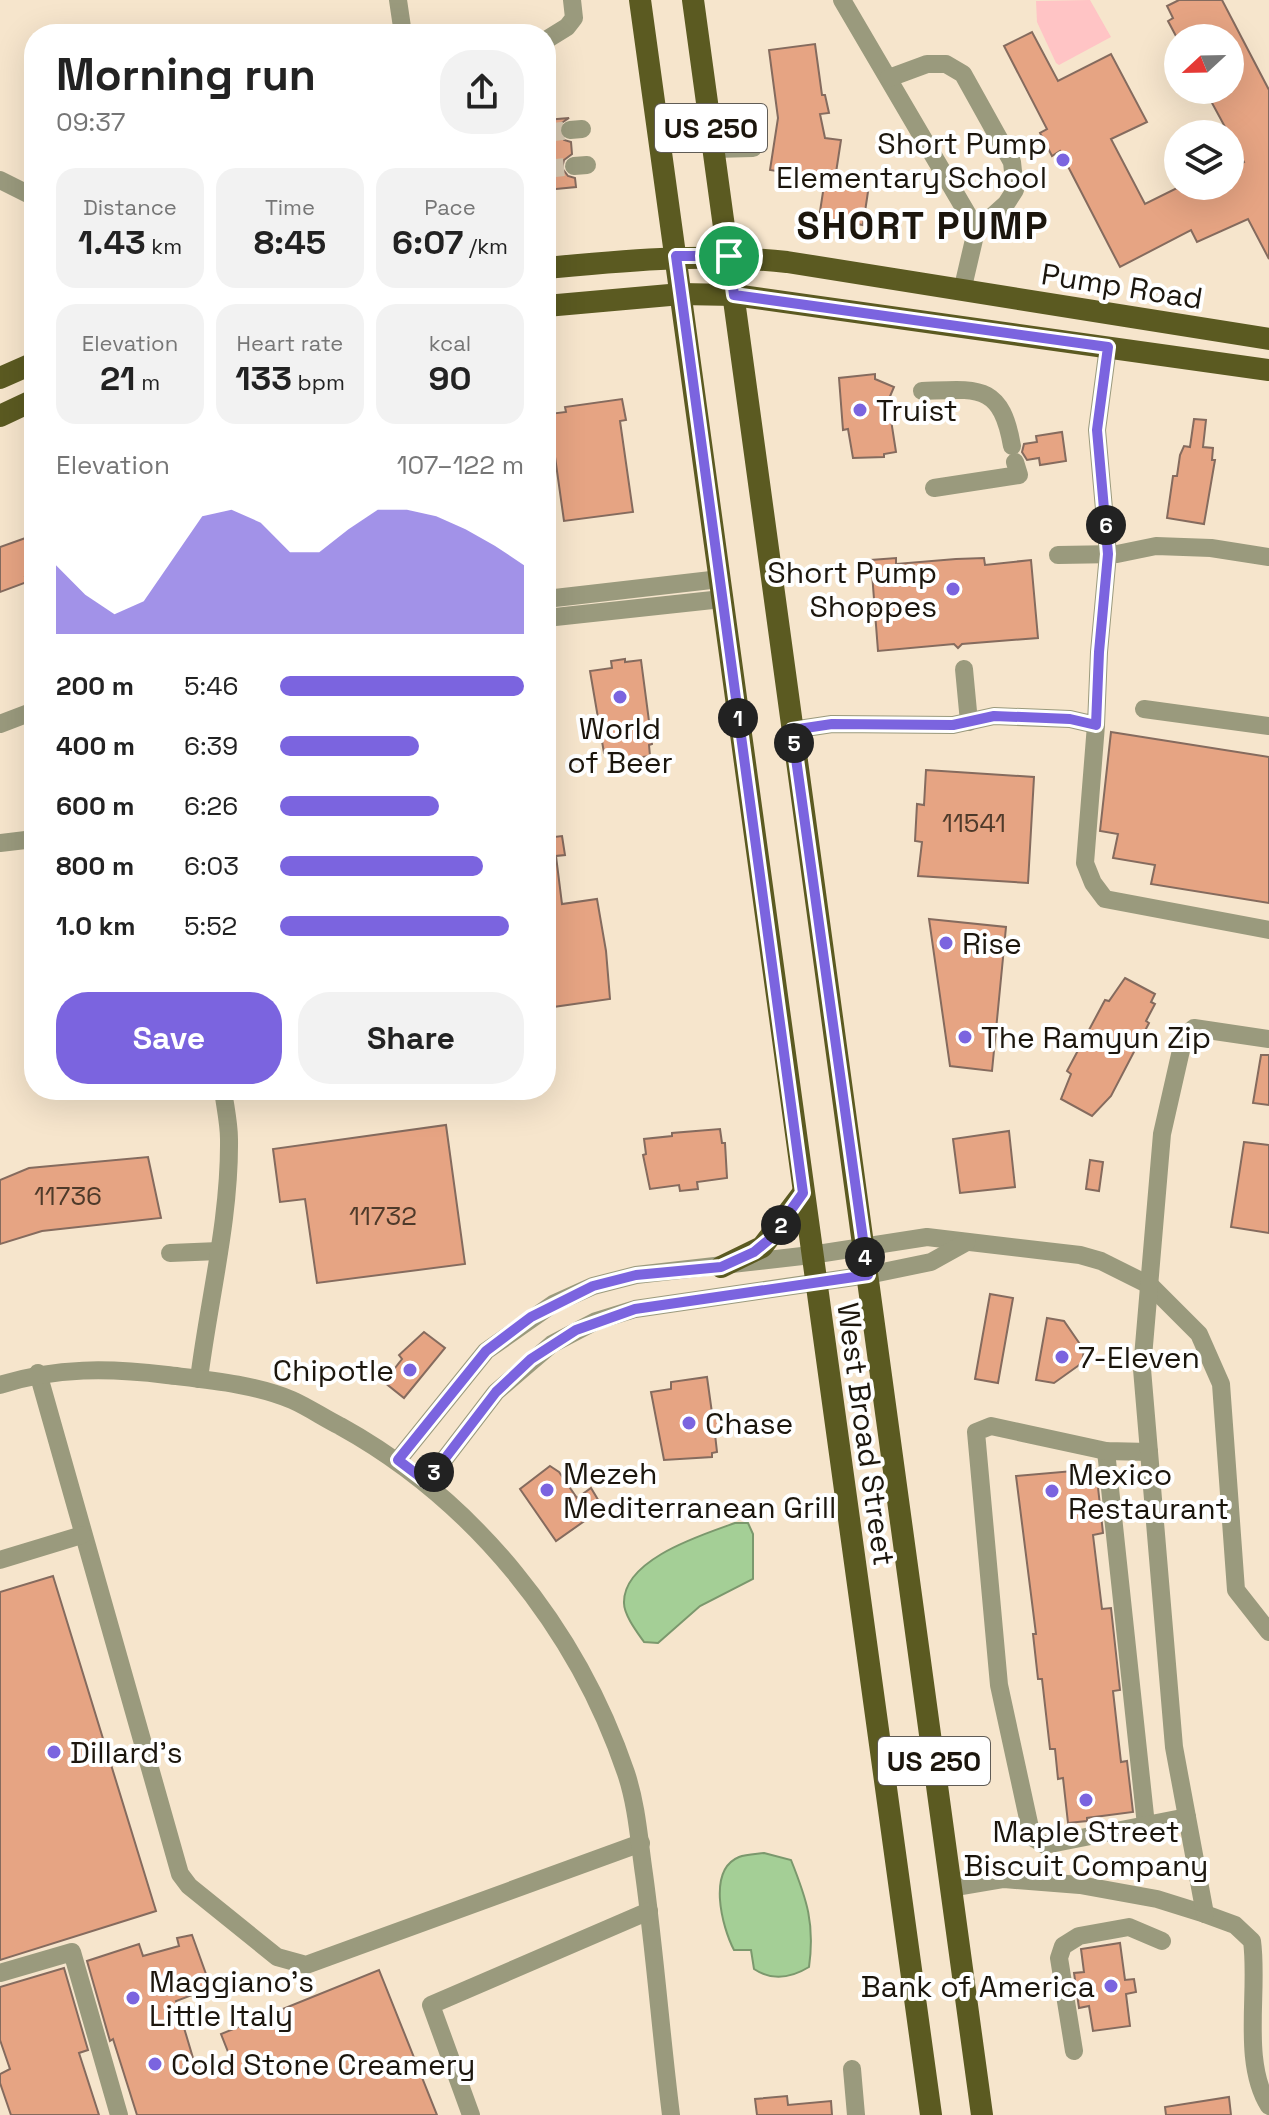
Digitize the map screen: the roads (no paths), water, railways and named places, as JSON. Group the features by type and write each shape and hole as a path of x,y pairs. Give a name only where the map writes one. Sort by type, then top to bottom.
{"main road":[{"name":"West Broad Street","path":"640,0 931,2115"},
{"name":"West Broad Street","path":"693,0 982,2115"},
{"name":"Pump Road","path":"556,267 676,256 729,256 1269,339"},
{"name":"Pump Road","path":"556,305 681,294 734,295 1269,370"},
{"path":"0,378 24,367"},
{"path":"0,416 24,405"},
{"path":"721,1267 762,1247 803,1193"}],"street":[{"path":"398,0 402,24"},
{"path":"556,34 574,18 572,0"},
{"path":"842,0 976,231"},
{"path":"889,78 927,64 946,64 963,74 1012,162 1015,190 1006,204 976,231 962,291"},
{"path":"714,149 753,148"},
{"path":"0,180 24,192"},
{"path":"1108,347 1097,430 1108,554 1085,863 1093,883 1105,899 1269,930"},
{"path":"922,391 962,389 991,395 1007,415 1015,461 934,488"},
{"path":"1058,555 1108,554 1156,546 1211,548 1269,557"},
{"path":"556,598 721,589"},
{"path":"556,616 721,589"},
{"path":"964,669 969,722"},
{"path":"1144,709 1269,726"},
{"path":"0,724 24,715"},
{"path":"792,730 832,724 937,726 994,716 1070,719 1096,725"},
{"path":"0,843 24,840"},
{"path":"1205,1914 1174,1747 1142,1369 1162,1134 1184,1037 1194,1028 1269,1039"},
{"path":"199,1379 219,1251 229,1138 224,1100"},
{"path":"398,1460 486,1351 553,1304 593,1286 636,1275 721,1267 927,1237 1080,1255 1101,1261 1151,1286 1199,1334 1203,1343 1202,1371 1215,1384 1221,1384 1236,1590 1269,1632"},
{"path":"427,1482 496,1392 531,1359 576,1330 635,1309 868,1275 931,1262 967,1242"},
{"path":"170,1253 219,1251"},
{"path":"0,1385 38,1373 125,1370 199,1379 291,1399 398,1460 427,1482 501,1556 531,1594 578,1667 602,1714 627,1776 641,1843 671,2115"},
{"path":"38,1373 180,1874 189,1886 277,1957 306,1965 641,1843"},
{"path":"1149,1452 1106,1451 991,1426 976,1432 990,1613 999,1685 1032,1837 1045,1845 1187,1817"},
{"path":"1106,1451 1146,1825"},
{"path":"0,1560 82,1535"},
{"path":"951,1888 1004,1879 1039,1880 1157,1899 1235,1925 1252,1941 1253,2033 1260,2092 1269,2106"},
{"path":"471,2115 431,2005 649,1911"},
{"path":"1074,2051 1059,1958 1063,1946 1079,1936 1129,1927 1162,1941"},
{"path":"0,1973 72,1952 119,2115"},
{"path":"852,2069 856,2115"}],"tunnel":[{"path":"556,132 570,130"},
{"path":"556,168 574,166"}],"place":[{"name":"Short Pump Elementary School","path":"1063,160"},
{"name":"Truist","path":"860,410"},
{"name":"Short Pump Shoppes","path":"953,589"},
{"name":"World of Beer","path":"620,697"},
{"name":"Rise","path":"946,943"},
{"name":"The Ramyun Zip","path":"965,1037"},
{"name":"7-Eleven","path":"1062,1357"},
{"name":"Chipotle","path":"410,1370"},
{"name":"Chase","path":"689,1423"},
{"name":"Mezeh Mediterranean Grill","path":"547,1490"},
{"name":"Mexico Restaurant","path":"1052,1491"},
{"name":"Dillard's","path":"54,1752"},
{"name":"Maple Street Biscuit Company","path":"1086,1800"},
{"name":"Bank of America","path":"1111,1986"},
{"name":"Maggiano's Little Italy","path":"133,1998"},
{"name":"Cold Stone Creamery","path":"155,2064"}],"district":[{"name":"SHORT PUMP","path":"923,226"}]}
